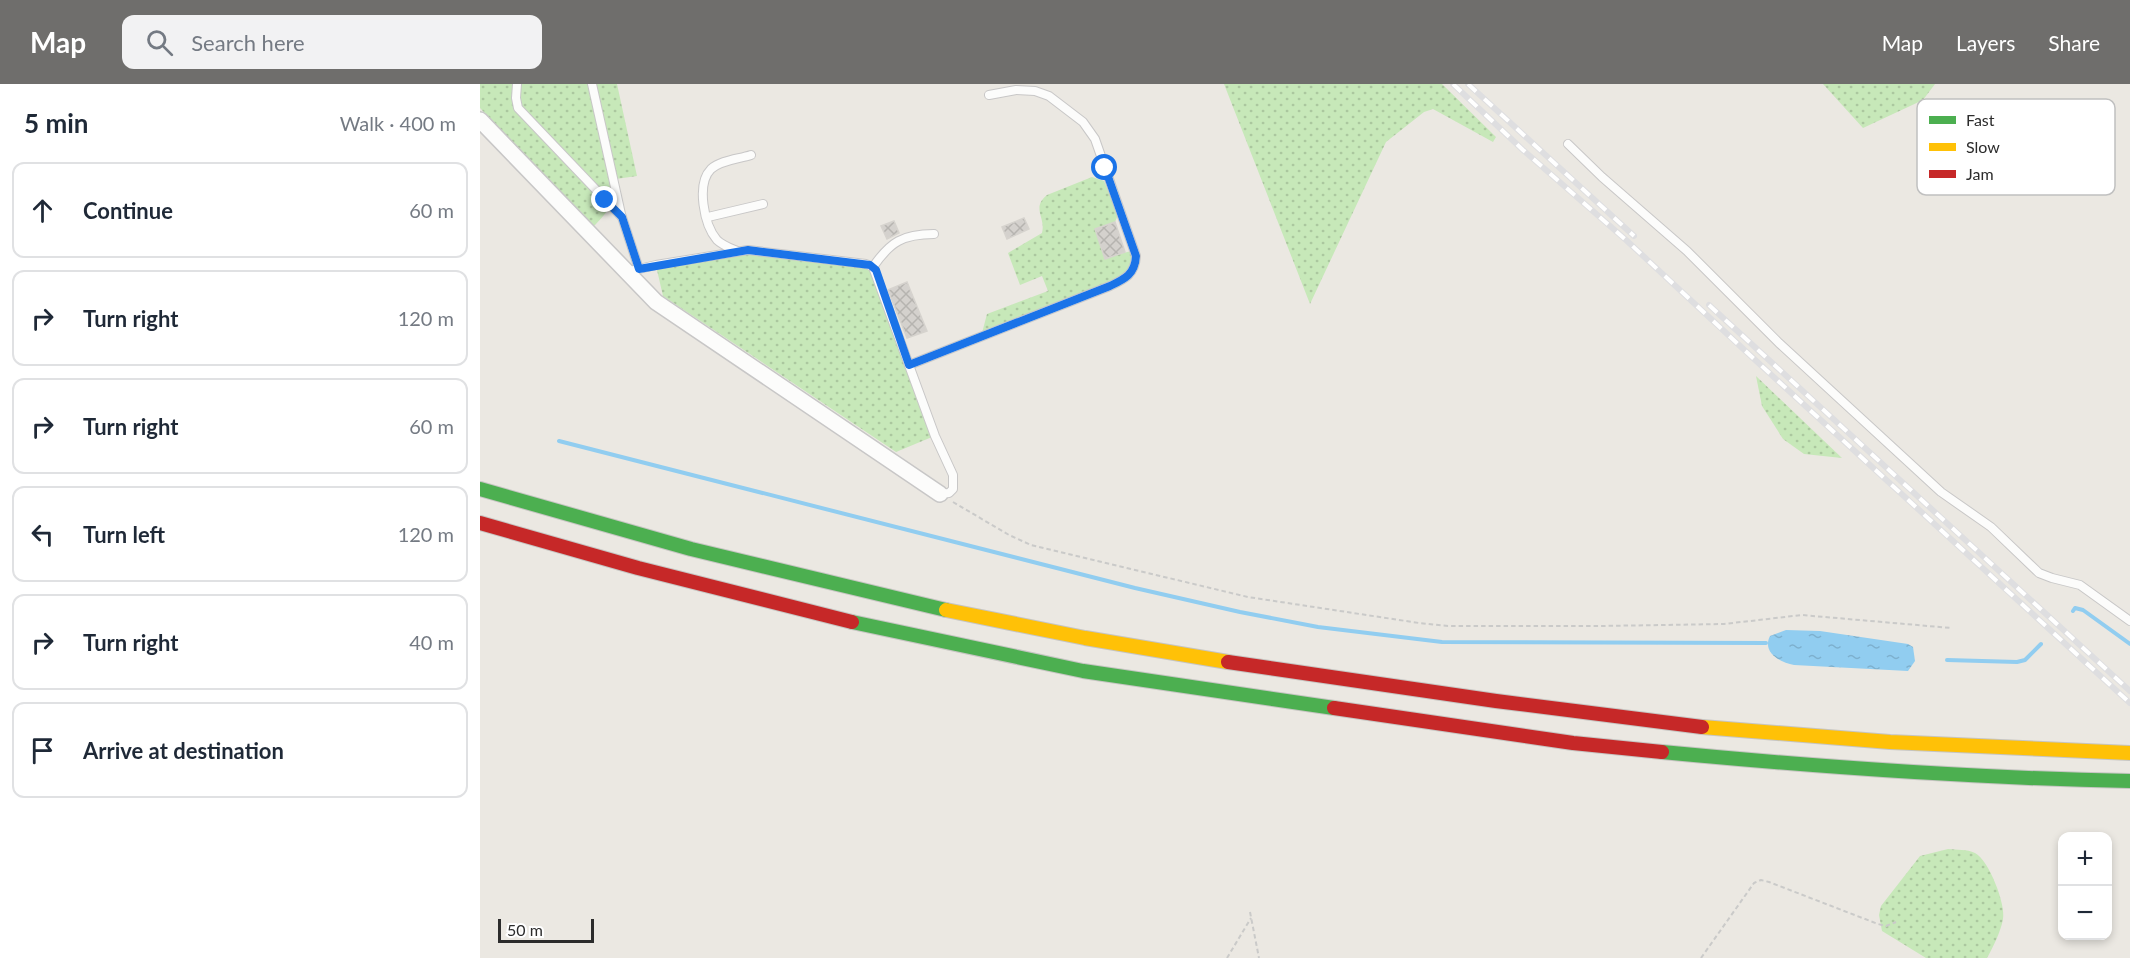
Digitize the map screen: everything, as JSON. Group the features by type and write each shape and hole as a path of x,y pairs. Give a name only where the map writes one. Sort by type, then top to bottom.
{"highway":[{"path":"480,489 580,520 766,568 972,615 1127,645 1455,696 1693,725 1810,737 2023,750 2130,753"},
{"path":"480,523 638,568 793,607 1083,671 1573,743 1810,766 2019,779 2130,781"}],"street":[{"path":"480,120 632,271 670,313 940,494"}],"lane":[{"path":"517,84 518,108 622,217"},
{"path":"592,84 632,271 748,250 866,264 873,267 935,436 953,475 953,489 949,493 940,494"},
{"path":"909,365 1110,286 1129,276 1134,268 1136,256 1095,139 1083,122 1048,96 1035,91 1016,90 989,95"},
{"path":"1568,144 1602,177 1687,251 1779,343 1941,492 1991,527 2039,573 2080,585 2130,621"},
{"path":"737,251 721,244 716,239 702,194 707,175 720,163 752,155"},
{"path":"708,217 763,204"},
{"path":"873,267 883,252 892,244 914,235 934,234"}],"path":[{"path":"940,494 1009,536 1031,545 1248,597 1419,623 1449,626 1724,624 1802,615 1951,628"},
{"path":"1701,958 1754,882 1761,880 1878,924 1886,926 1896,922"},
{"path":"1250,912 1259,958"},
{"path":"1227,958 1251,918"}],"green space":[{"path":"480,84 617,84 637,176 609,180 611,202 593,227 480,108"},
{"path":"1224,84 1442,84 1496,137 1493,142 1433,109 1424,112 1386,142 1310,304"},
{"path":"1823,84 1935,84 1924,99 1917,99 1917,103 1863,128"},
{"path":"1092,177 1104,181 1118,215 1115,222 1095,229 1105,258 1131,251 1132,259 1128,270 1119,278 982,333 987,314 1048,291 1042,276 1020,285 1008,253 1042,233 1039,209 1042,200 1047,195"},
{"path":"747,254 864,267 870,271 932,437 896,452 663,296 657,270"},
{"path":"1756,376 1842,458 1804,454 1783,439 1762,406"},
{"path":"1948,849 1969,851 1980,857 1991,873 1999,894 2003,919 1999,934 1987,958 1926,958 1882,931 1879,915 1881,906 1920,856"}],"water":[{"path":"1786,630 1820,631 1908,644 1913,647 1915,661 1908,671 1794,665 1778,659 1768,647 1770,636"}],"building":[{"path":"1024,218 1029,229 1007,239 1002,227"},
{"path":"894,221 899,233 887,239 881,226"},
{"path":"1115,222 1125,252 1105,259 1095,229"},
{"path":"907,282 927,331 907,338 888,290"}],"waterway":[{"path":"559,441 1135,588 1318,627 1442,642 1766,643"},
{"path":"2073,611 2075,608 2083,610 2130,644"},
{"path":"1947,660 2017,662 2025,660 2041,644"}],"railway":[{"path":"1453,84 2130,703"},
{"path":"1468,84 1634,236"},
{"path":"1709,305 2130,691"}],"traffic: fast":[{"path":"480,489 691,549 946,610"},
{"path":"852,622 1083,671 1334,708"},
{"path":"1662,752 1896,771 2130,781"}],"traffic: slow":[{"path":"946,610 1085,638 1228,662"},
{"path":"1702,727 1890,742 2130,753"}],"traffic: jam":[{"path":"480,523 638,568 852,622"},
{"path":"1228,662 1496,701 1702,727"},
{"path":"1334,708 1573,743 1662,752"}],"route":[{"path":"605,200 622,217 639,269 739,250 870,265 876,270 909,365 1110,286 1129,276 1134,268 1136,256 1105,168"}]}
